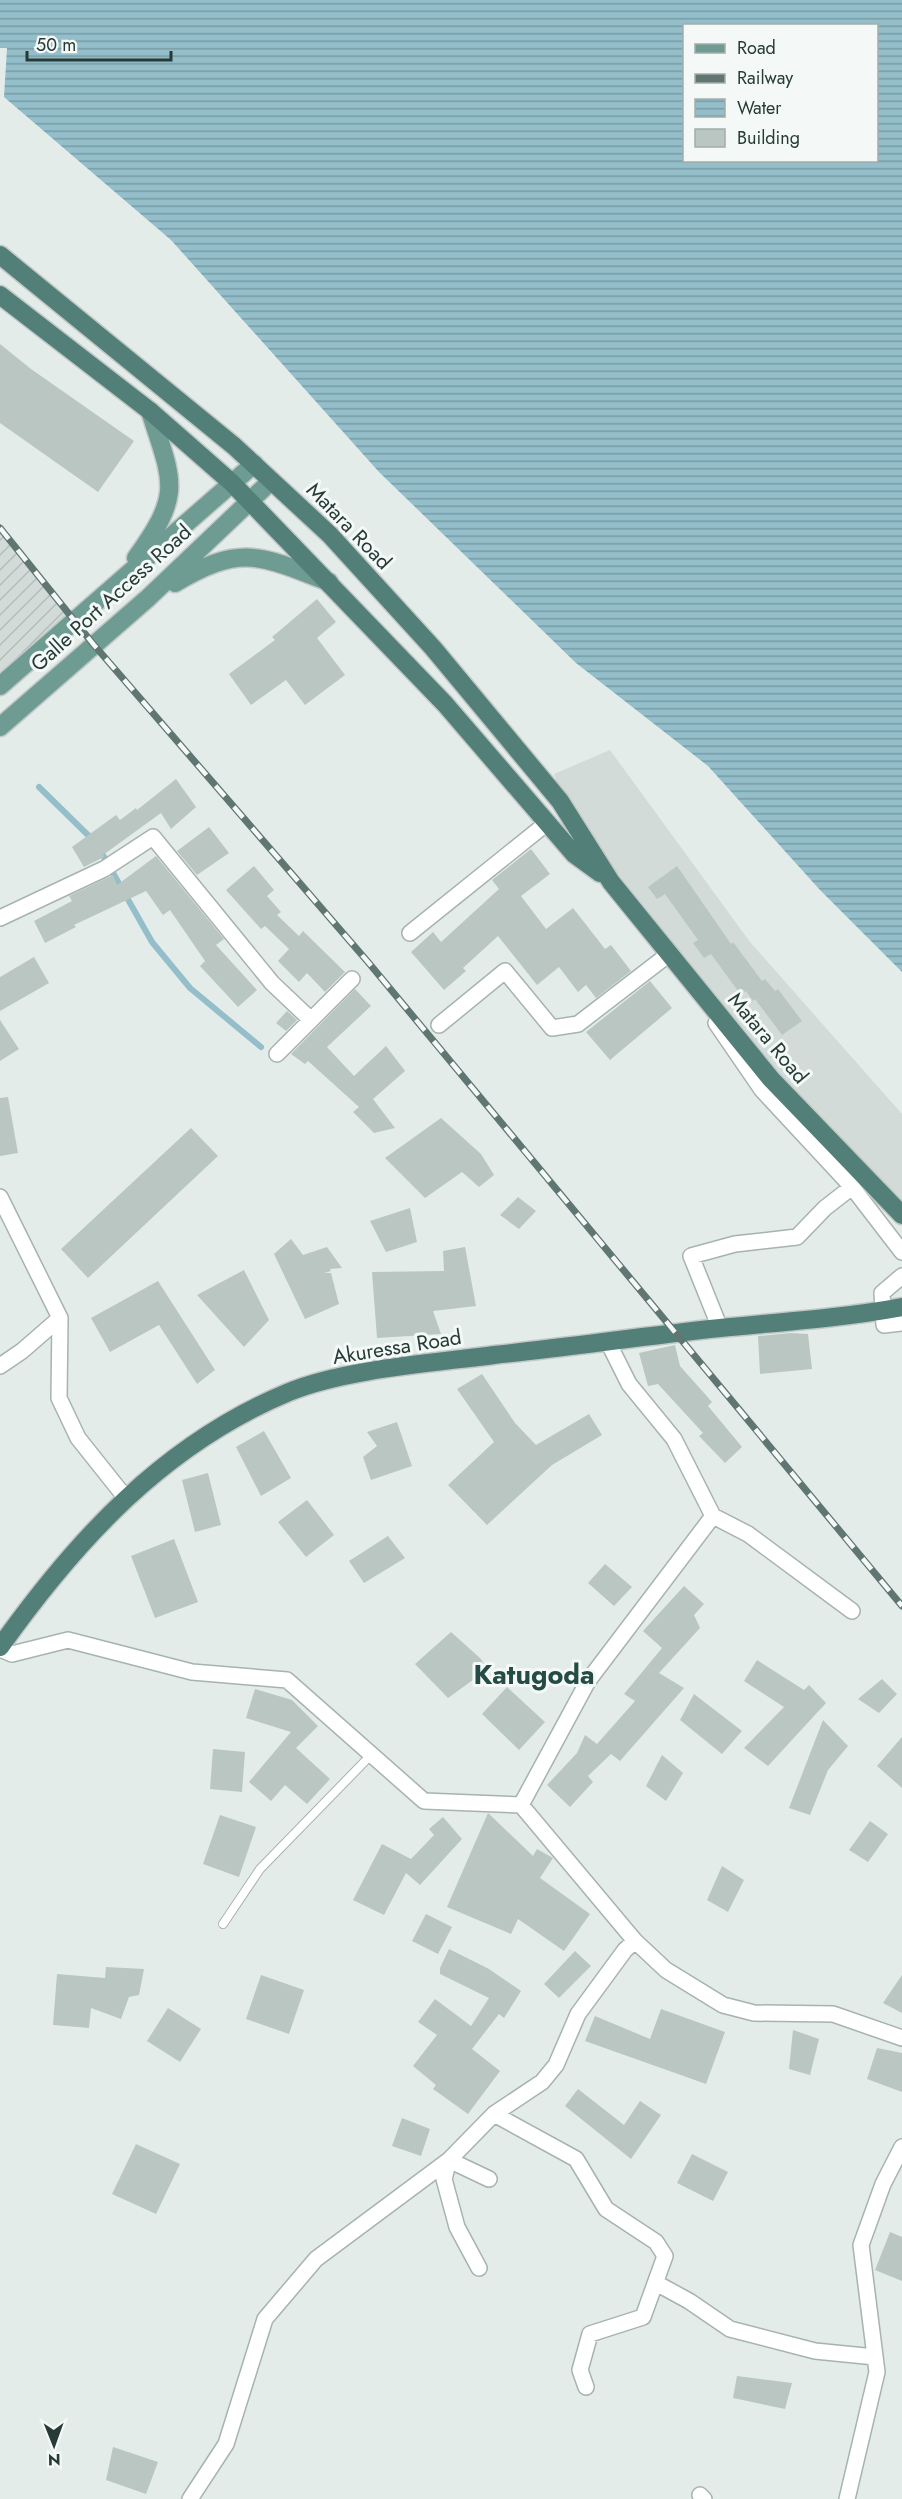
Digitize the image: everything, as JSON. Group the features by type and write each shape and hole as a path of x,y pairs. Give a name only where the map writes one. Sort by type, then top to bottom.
{"highway":[{"name":"Matara Road","path":"0,255 254,464 330,535 433,648 560,801 611,882 771,1078 902,1215"},
{"name":"Matara Road","path":"0,296 150,411 232,483 331,583 445,704 574,854 611,882"},
{"name":"Akuressa Road","path":"0,1648 52,1577 125,1497 190,1446 254,1409 291,1392 339,1378 432,1363 902,1307"}],"main road":[{"path":"118,584 157,530 170,494 170,473 150,411"},
{"name":"Galle Port Access Road","path":"0,686 254,464"},
{"name":"Galle Port Access Road","path":"0,727 148,598 271,481"},
{"path":"148,598 200,567 235,556 252,556 331,583"}],"street":[{"path":"410,933 547,823"},
{"path":"0,918 104,869 153,837 272,983 310,1019"},
{"path":"439,1025 505,971 552,1028 578,1024 669,954 762,1090 852,1187 902,1252"},
{"path":"277,1054 352,979"},
{"path":"720,1328 691,1256 735,1244 797,1237 825,1208 852,1187"},
{"path":"0,1197 60,1318 58,1398 78,1438 125,1497"},
{"path":"902,1276 882,1293 884,1325 902,1323"},
{"path":"0,1366 22,1351 60,1318"},
{"path":"608,1342 629,1384 674,1439 713,1516 748,1534 852,1611"},
{"path":"521,1805 588,1682 713,1516"},
{"path":"0,1648 12,1654 68,1640 192,1672 287,1680 424,1801 521,1805 635,1941 666,1970 723,2005 754,2013 833,2014 902,2038"},
{"path":"190,2499 226,2444 265,2319 316,2259 449,2160 494,2114 542,2082 556,2065 578,2014 625,1950 635,1941"},
{"path":"494,2114 576,2159 606,2209 656,2242 665,2256 643,2317 590,2334 580,2370 586,2387"},
{"path":"847,2499 877,2373 861,2245 883,2184 902,2147"},
{"path":"449,2160 489,2179"},
{"path":"449,2160 444,2180 457,2227 479,2268"},
{"path":"657,2283 689,2301 730,2329 815,2352 875,2357"}],"lane":[{"path":"223,1924 260,1869 371,1755"}],"shaded area":[{"path":"0,528 75,620 0,686"},
{"path":"610,750 750,942 902,1114 902,1215 771,1079 570,818 554,774"}],"water":[{"path":"0,0 902,0 902,972 820,890 708,766 576,663 379,472 171,240 4,97 7,48 0,48"}],"building":[{"path":"0,344 31,369 134,441 98,492 0,423"},
{"path":"317,599 336,622 317,638 345,675 305,705 286,680 251,705 229,674 275,640 272,637"},
{"path":"176,779 196,807 171,829 161,813 103,855 104,857 84,867 72,847 116,815 120,820 136,808 137,810"},
{"path":"209,827 229,853 197,875 177,851"},
{"path":"531,849 550,874 521,896 546,929 573,908 605,949 611,945 631,971 596,998 586,985 578,992 559,967 537,985 498,936 463,968 466,971 444,990 411,952 433,932 441,942 499,889 492,880"},
{"path":"156,856 224,939 216,945 257,990 238,1007 200,966 205,961 170,910 163,915 146,891 74,925 76,927 45,943 34,921 72,901 69,896 113,875 117,885"},
{"path":"254,866 274,890 267,896 281,912 277,915 299,936 303,931 345,972 325,992 307,973 299,982 278,961 289,949 265,926 261,929 226,890"},
{"path":"677,866 731,944 733,942 762,981 765,979 775,991 778,989 802,1021 782,1035 755,999 753,1001 746,991 741,995 711,954 704,958 693,943 698,940 665,894 657,899 648,887"},
{"path":"34,957 49,983 0,1011 0,977"},
{"path":"650,981 672,1008 610,1060 586,1032"},
{"path":"355,989 371,1006 327,1047 354,1076 386,1046 405,1071 373,1099 395,1128 374,1133 353,1112 359,1107 308,1061 305,1064 291,1054"},
{"path":"287,1011 297,1020 286,1031 276,1023"},
{"path":"0,1020 19,1049 0,1061"},
{"path":"8,1097 18,1153 0,1156 0,1098"},
{"path":"441,1118 481,1154 494,1175 479,1187 462,1172 425,1198 385,1158"},
{"path":"191,1128 218,1156 88,1278 61,1249"},
{"path":"518,1197 536,1211 519,1229 500,1215"},
{"path":"410,1208 417,1242 386,1252 370,1221"},
{"path":"291,1239 303,1255 327,1247 342,1268 330,1269 331,1271 324,1273 331,1273 339,1304 305,1319 274,1254"},
{"path":"465,1247 476,1306 433,1311 441,1334 377,1338 372,1272 444,1271 443,1251"},
{"path":"244,1270 269,1320 244,1347 197,1295"},
{"path":"158,1281 215,1370 197,1384 159,1325 110,1352 91,1318"},
{"path":"808,1334 812,1369 760,1374 758,1336"},
{"path":"675,1345 680,1366 712,1402 708,1406 742,1447 725,1463 699,1436 703,1433 658,1384 648,1386 639,1353"},
{"path":"482,1374 515,1423 536,1445 589,1414 602,1435 552,1465 487,1525 448,1485 494,1442 457,1389"},
{"path":"397,1422 412,1466 371,1480 363,1457 377,1446 367,1432"},
{"path":"264,1431 291,1478 261,1496 236,1447"},
{"path":"208,1473 221,1525 195,1532 182,1480"},
{"path":"307,1500 334,1535 306,1557 278,1522"},
{"path":"388,1536 405,1558 364,1583 349,1561"},
{"path":"174,1539 198,1602 155,1618 131,1556"},
{"path":"605,1564 632,1587 614,1606 588,1583"},
{"path":"684,1586 704,1604 694,1615 700,1628 659,1673 684,1688 620,1761 611,1754 588,1776 593,1782 570,1807 547,1785 577,1753 585,1735 597,1744 635,1701 624,1694 662,1648 643,1631"},
{"path":"451,1632 480,1658 488,1669 448,1698 415,1664"},
{"path":"757,1660 804,1690 809,1685 826,1703 768,1766 744,1748 784,1707 744,1681"},
{"path":"882,1679 897,1694 879,1713 858,1699"},
{"path":"507,1687 545,1722 519,1750 482,1714"},
{"path":"255,1689 292,1700 318,1726 296,1748 330,1779 307,1804 285,1785 271,1801 249,1782 291,1732 246,1718"},
{"path":"694,1694 742,1731 722,1754 680,1720"},
{"path":"823,1720 848,1746 828,1770 810,1815 789,1808"},
{"path":"902,1737 902,1788 877,1766"},
{"path":"213,1749 245,1752 242,1792 210,1789"},
{"path":"662,1755 683,1773 666,1801 646,1786"},
{"path":"488,1813 533,1856 537,1849 553,1858 540,1878 590,1914 564,1951 518,1919 511,1934 447,1907"},
{"path":"220,1815 256,1827 239,1877 203,1864"},
{"path":"443,1817 462,1839 420,1885 406,1873 384,1915 353,1900 382,1844 411,1859 434,1835 429,1829"},
{"path":"870,1821 888,1834 868,1862 849,1850"},
{"path":"722,1866 744,1880 728,1912 707,1900"},
{"path":"426,1914 452,1927 438,1954 412,1941"},
{"path":"449,1949 489,1969 521,1991 504,2018 499,2014 472,2049 500,2071 468,2114 433,2089 436,2085 413,2066 437,2035 418,2022 435,1999 471,2026 489,1998 440,1974 440,1968"},
{"path":"575,1951 591,1966 559,1998 544,1984"},
{"path":"106,1967 144,1969 139,1995 129,1997 121,2019 91,2008 89,2028 53,2025 57,1974 105,1978"},
{"path":"261,1975 304,1990 289,2034 246,2019"},
{"path":"902,1975 902,2013 883,2003"},
{"path":"168,2008 201,2029 180,2062 147,2041"},
{"path":"661,2009 725,2032 706,2084 585,2041 595,2016 650,2039"},
{"path":"793,2030 819,2039 810,2075 789,2069"},
{"path":"877,2048 902,2053 902,2092 867,2079"},
{"path":"578,2089 624,2125 640,2101 661,2115 631,2159 565,2106"},
{"path":"402,2118 430,2129 421,2156 392,2146"},
{"path":"136,2144 180,2164 156,2214 112,2194"},
{"path":"692,2154 728,2172 713,2201 677,2183"},
{"path":"890,2232 902,2237 902,2281 875,2270"},
{"path":"737,2376 792,2383 785,2409 733,2398"},
{"path":"113,2447 158,2462 146,2494 106,2480"}],"waterway":[{"path":"39,787 93,840"},
{"path":"99,848 152,942 190,988 261,1047"}],"railway":[{"path":"0,528 94,645 368,962 902,1606"}],"district":[{"name":"Katugoda","path":"534,1675"}]}
